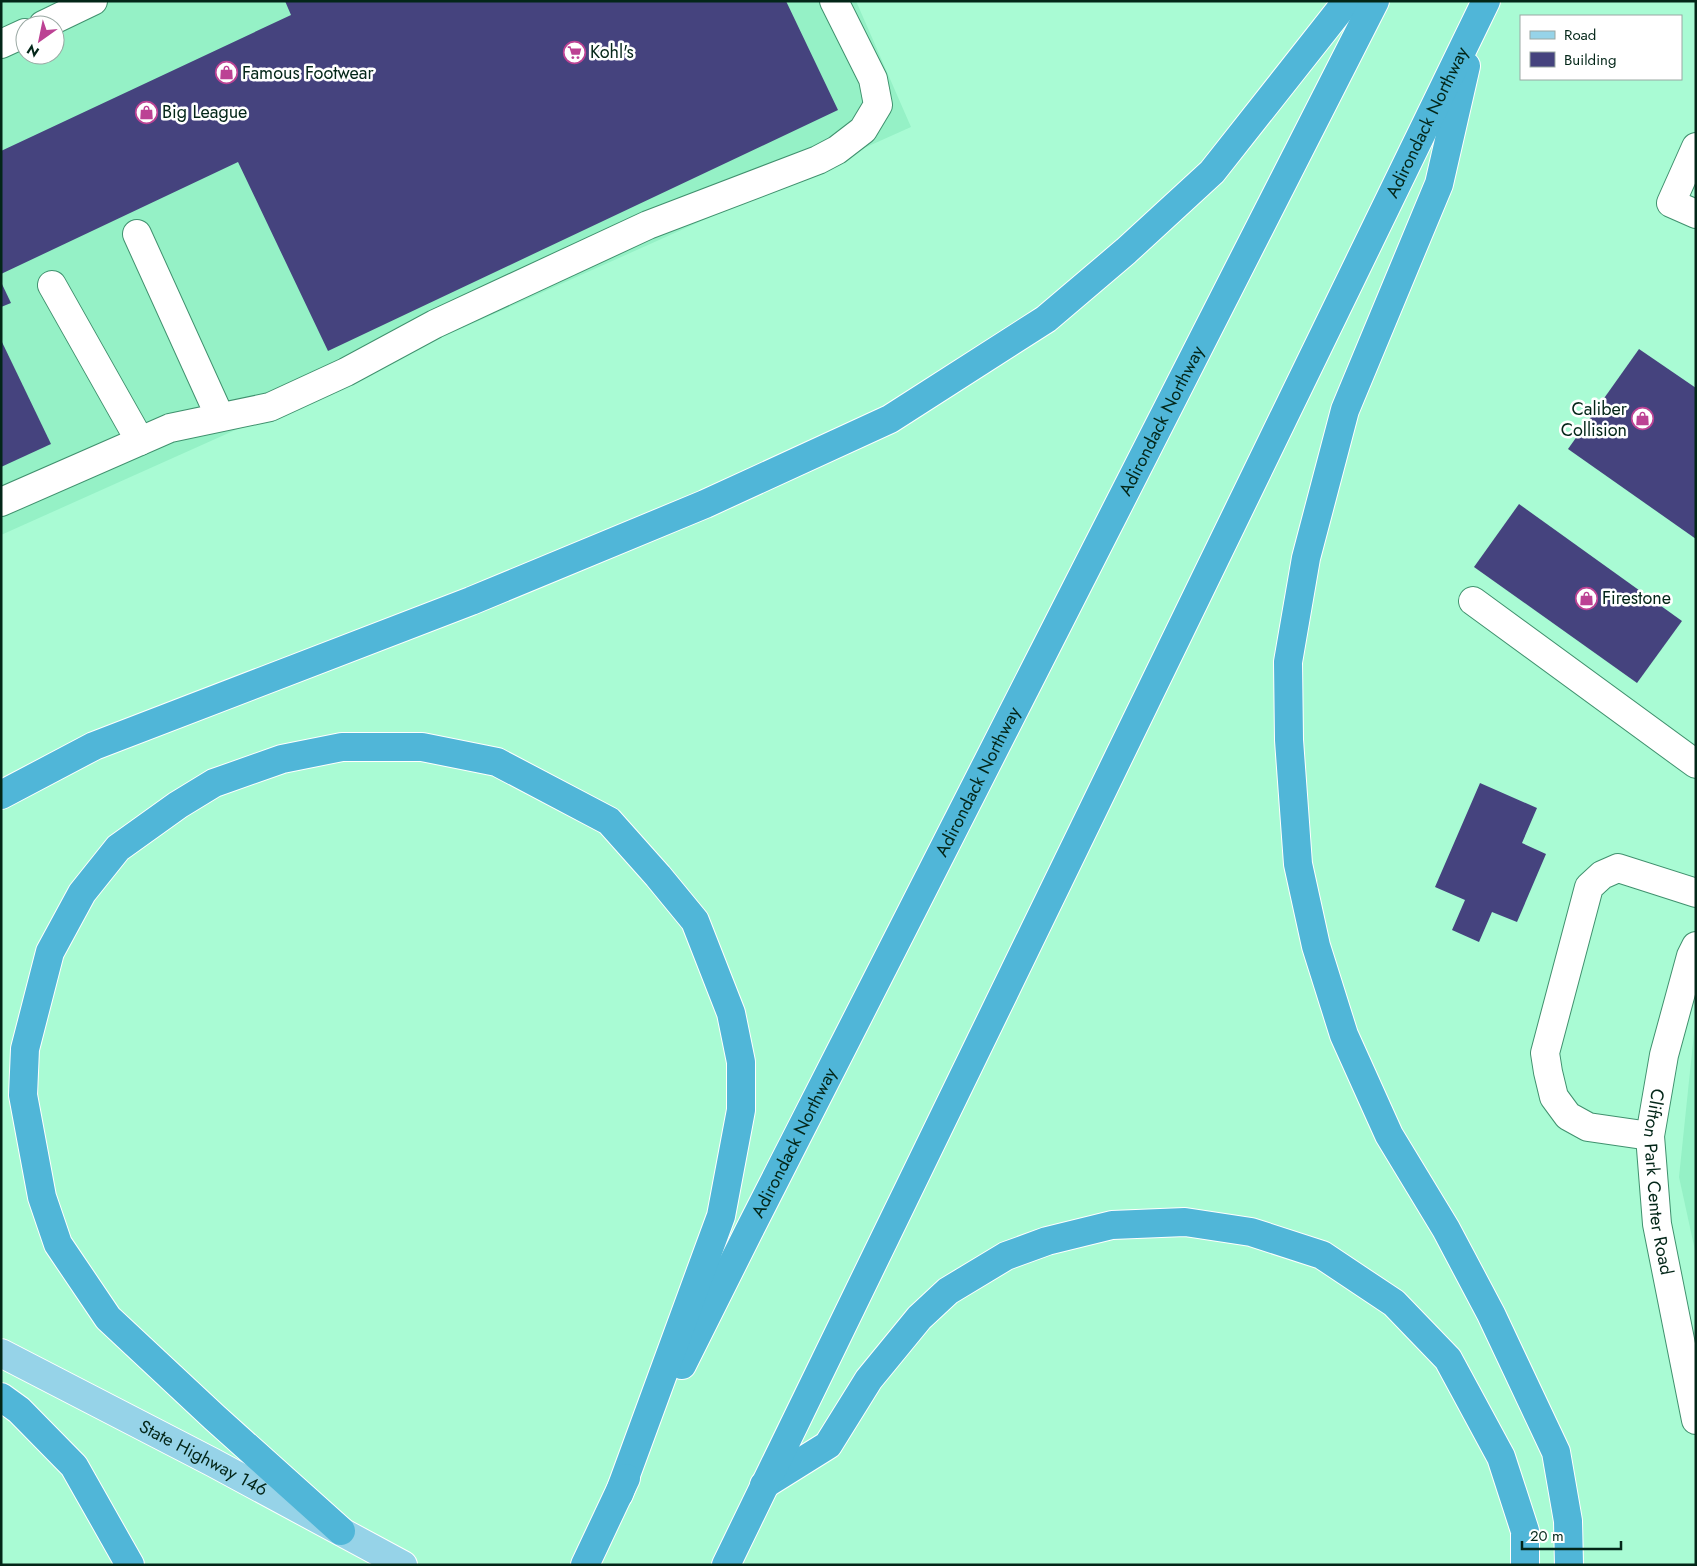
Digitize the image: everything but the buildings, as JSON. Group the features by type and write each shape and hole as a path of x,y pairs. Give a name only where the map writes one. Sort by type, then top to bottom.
{"highway":[{"path":"1,795 94,746 471,601 705,504 890,419 1046,319 1126,251 1212,172 1347,1"},
{"name":"Adirondack Northway","path":"588,1560 618,1494 749,1230 1375,1"},
{"path":"1482,10 1439,184 1345,410 1308,549 1288,662 1289,740 1298,864 1316,946 1344,1035 1389,1135 1446,1229 1491,1314 1556,1452 1568,1521 1569,1565"},
{"name":"Adirondack Northway","path":"726,1565 1482,10"},
{"path":"341,1531 214,1417 108,1318 58,1244 42,1197 23,1095 26,1049 50,952 82,893 118,848 178,805 214,783 282,759 342,747 422,747 497,762 609,821 695,921 731,1013 741,1062 741,1110 721,1216 618,1494"},
{"path":"764,1485 828,1445 870,1379 919,1318 956,1286 1006,1256 1047,1241 1112,1225 1185,1222 1251,1232 1322,1256 1394,1303 1448,1359 1501,1457 1524,1531 1525,1565"},
{"path":"1,1397 19,1410 74,1466 130,1565"}],"main road":[{"name":"State Highway 146","path":"1,1353 203,1457 403,1565"}],"street":[{"path":"64,15 93,1"},
{"path":"1,502 170,428 270,407 346,372 435,324 648,225 818,160 837,150 863,130 878,105 873,79 834,1"},
{"path":"1,44 15,38"},
{"path":"1696,147 1671,203 1696,214"},
{"path":"137,234 220,417"},
{"path":"52,285 140,441"},
{"path":"1472,600 1696,764"},
{"path":"1650,1136 1588,1128 1568,1116 1554,1097 1545,1053 1589,887 1602,875 1618,868 1696,893"},
{"name":"Clifton Park Center Road","path":"1696,946 1691,956 1664,1055 1650,1136 1657,1224 1696,1420"}],"shaded area":[{"path":"1,1 856,1 911,127 1,535"},
{"path":"1696,1014 1696,1255 1679,1177"}],"place":[{"name":"Kohl's","path":"574,52"},
{"name":"Famous Footwear","path":"226,73"},
{"name":"Big League","path":"146,112"},
{"name":"Caliber Collision","path":"1643,419"},
{"name":"Firestone","path":"1586,598"}]}
